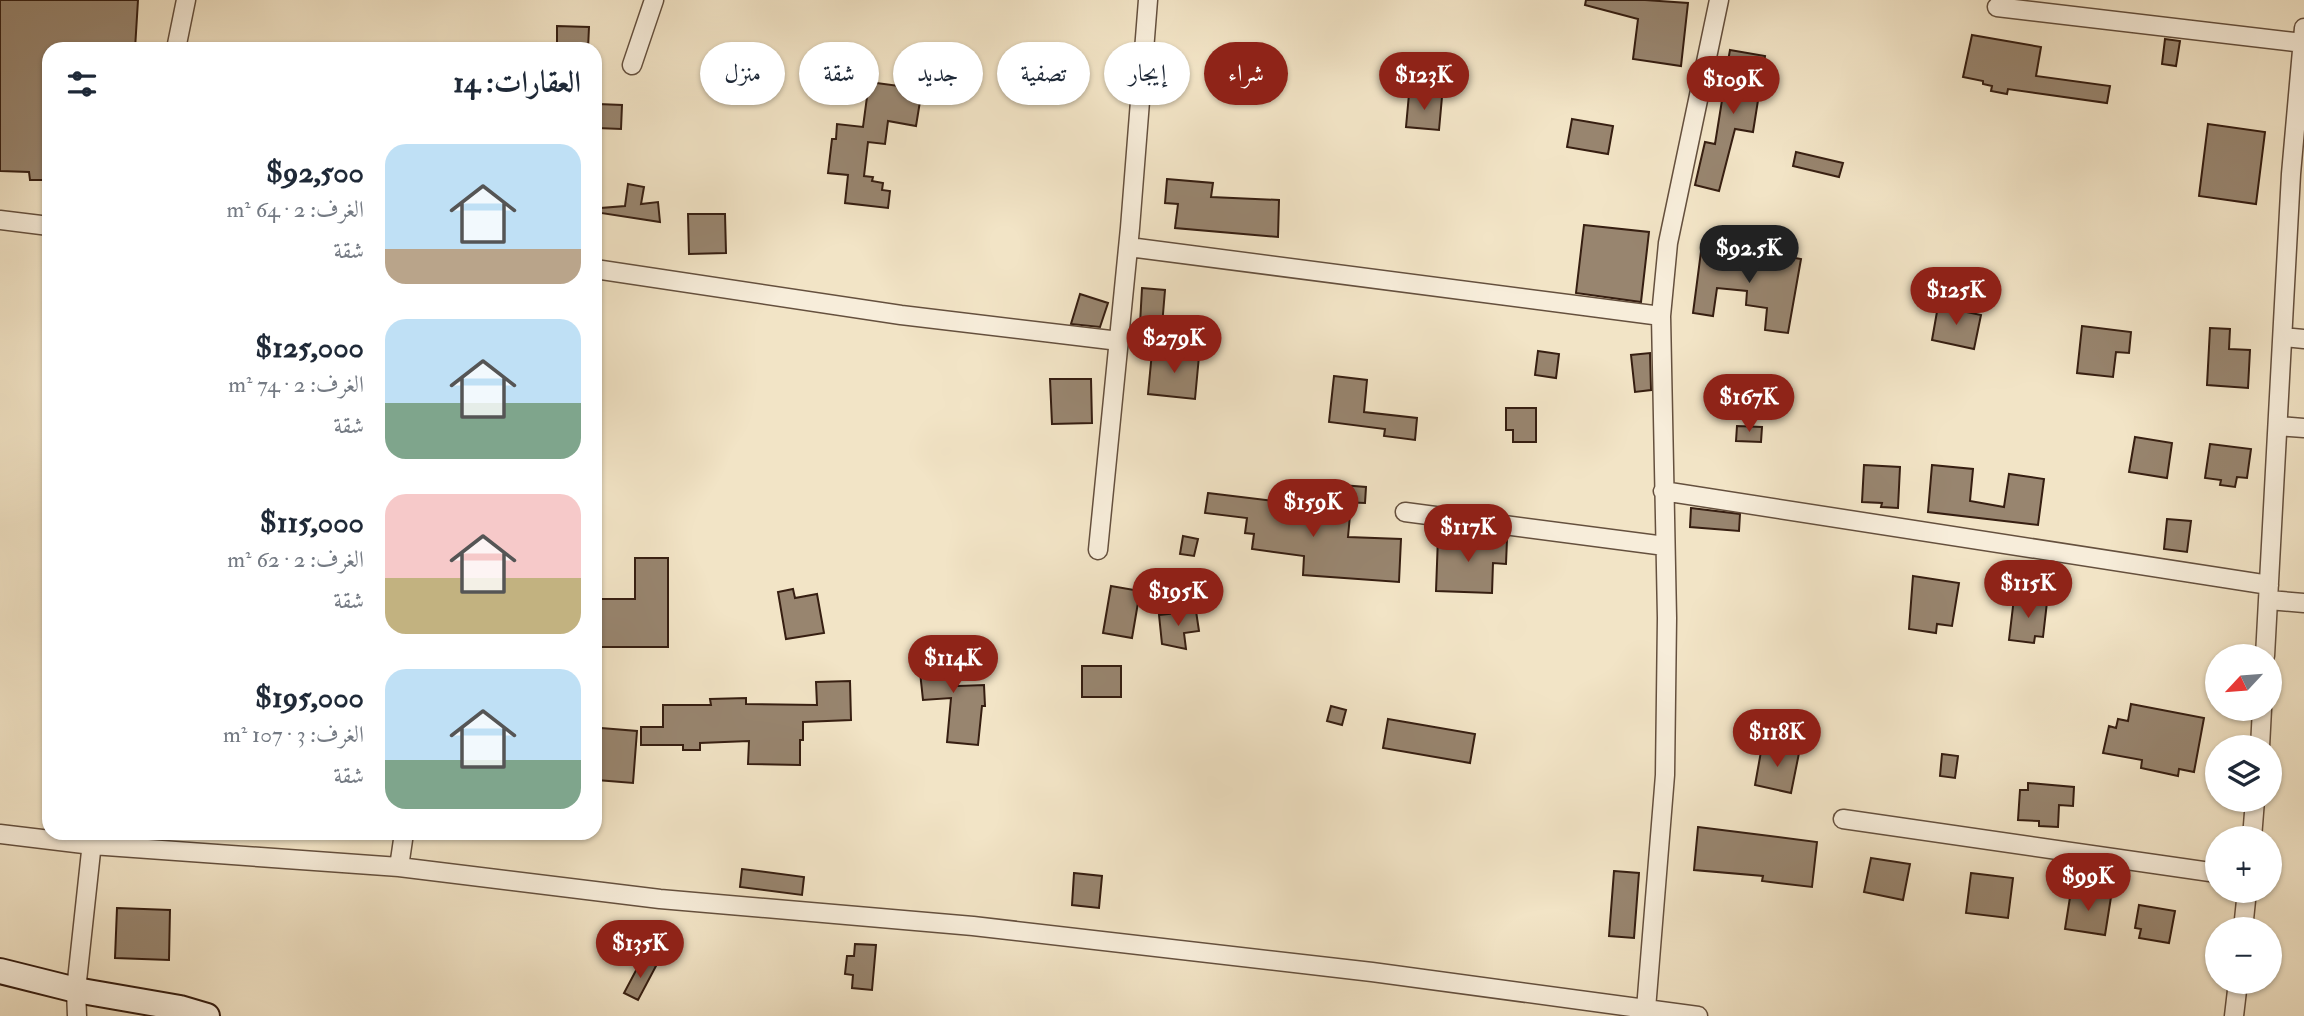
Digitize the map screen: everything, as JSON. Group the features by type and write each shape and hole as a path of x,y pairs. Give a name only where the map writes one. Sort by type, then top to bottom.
{"street":[{"path":"177,42 186,0"},
{"path":"632,65 653,0"},
{"path":"1098,550 1129,247 1149,0"},
{"path":"1646,1009 1665,775 1667,618 1661,316 1668,243 1719,0"},
{"path":"1997,7 2303,48 2296,240 2283,337 2266,644"},
{"path":"0,220 42,225"},
{"path":"1129,247 1661,316"},
{"path":"602,270 901,315 1119,341"},
{"path":"2283,337 2304,339"},
{"path":"2278,426 2304,428"},
{"path":"1663,491 2269,593 2304,603"},
{"path":"1405,512 1665,546"},
{"path":"1843,819 2205,871"},
{"path":"0,834 42,836"},
{"path":"77,1016 76,990 92,840"},
{"path":"103,840 399,867 660,899 973,926 1372,972 1698,1016"},
{"path":"399,867 403,840"},
{"path":"0,971 76,990 180,1008 207,1016"},
{"path":"2234,1016 2237,994"}],"building":[{"path":"0,0 138,0 135,42 42,42 42,180 30,180 29,172 0,171"},
{"path":"1586,0 1688,3 1681,66 1633,59 1638,19 1585,5"},
{"path":"557,26 589,27 588,42 557,42"},
{"path":"1972,35 2041,47 2036,76 2110,86 2107,103 2008,89 2007,94 1991,91 1992,86 1983,84 1983,81 1963,77"},
{"path":"2165,39 2180,41 2176,66 2162,64"},
{"path":"1730,50 1765,56 1753,132 1735,129 1719,191 1695,185 1705,142 1715,144 1723,94 1733,95 1736,73 1726,72"},
{"path":"879,83 893,85 893,105 919,105 916,126 888,121 885,144 868,142 864,176 873,177 872,181 883,183 882,190 890,191 888,208 845,203 848,175 828,173 832,139 836,139 837,124 863,127 866,105 879,105"},
{"path":"1409,94 1442,97 1439,130 1406,127"},
{"path":"602,104 622,105 621,129 602,128"},
{"path":"1572,119 1613,126 1608,154 1567,147"},
{"path":"2208,124 2265,132 2256,204 2199,196"},
{"path":"1796,152 1843,163 1839,177 1793,166"},
{"path":"1167,179 1213,183 1211,197 1279,200 1278,237 1175,228 1178,204 1165,203"},
{"path":"628,184 644,187 641,204 658,202 660,222 602,213 602,208 625,206"},
{"path":"688,214 725,214 726,253 689,254"},
{"path":"1584,225 1649,232 1641,302 1576,293"},
{"path":"1702,244 1723,247 1721,262 1770,266 1773,254 1801,259 1788,333 1765,330 1767,308 1746,305 1747,291 1717,288 1713,316 1693,313"},
{"path":"1142,288 1165,290 1162,326 1140,324"},
{"path":"1080,294 1108,303 1100,327 1071,324"},
{"path":"1938,306 1981,315 1974,349 1932,340"},
{"path":"2082,326 2131,332 2129,353 2116,352 2113,377 2077,373"},
{"path":"2210,328 2230,329 2229,349 2250,350 2248,388 2207,385"},
{"path":"1538,351 1559,354 1556,378 1535,375"},
{"path":"1152,352 1199,356 1195,399 1148,394"},
{"path":"1650,353 1651,390 1635,392 1631,355"},
{"path":"1334,376 1367,380 1364,412 1417,418 1415,440 1384,436 1385,429 1329,422"},
{"path":"1050,379 1091,379 1092,423 1052,424"},
{"path":"1506,408 1536,408 1536,442 1513,442 1513,430 1506,430"},
{"path":"1737,426 1762,427 1761,442 1736,441"},
{"path":"2135,437 2172,443 2167,478 2129,472"},
{"path":"2210,444 2251,449 2247,478 2237,477 2235,487 2220,485 2221,480 2205,478"},
{"path":"1864,465 1900,467 1898,508 1881,507 1882,503 1862,502"},
{"path":"1932,465 1973,469 1970,501 2004,507 2009,474 2044,479 2038,525 1928,512"},
{"path":"1341,485 1366,487 1365,503 1340,502"},
{"path":"1208,493 1290,503 1289,510 1350,515 1348,537 1401,539 1399,582 1303,575 1304,556 1252,549 1254,534 1245,533 1247,518 1205,513"},
{"path":"1691,508 1740,514 1739,531 1690,527"},
{"path":"2167,519 2191,521 2187,552 2164,549"},
{"path":"1183,536 1198,539 1194,556 1180,554"},
{"path":"1438,537 1507,539 1506,564 1493,563 1492,593 1436,591"},
{"path":"635,558 668,558 668,647 602,647 602,599 635,599"},
{"path":"1913,576 1959,583 1952,626 1937,624 1936,633 1909,629"},
{"path":"1111,586 1140,591 1132,638 1103,633"},
{"path":"793,589 795,598 817,594 824,633 786,639 778,592"},
{"path":"2014,598 2047,602 2043,637 2035,636 2034,643 2009,640"},
{"path":"1196,611 1199,631 1184,633 1186,649 1162,644 1159,615"},
{"path":"954,649 958,686 984,685 985,706 982,706 978,745 947,742 951,698 923,700 918,653"},
{"path":"1082,666 1121,666 1121,697 1082,697"},
{"path":"850,681 851,720 803,722 800,765 748,764 749,741 700,743 700,750 683,750 683,745 641,745 641,727 663,727 663,705 711,705 710,699 746,698 746,704 817,705 816,682"},
{"path":"2131,704 2204,718 2194,772 2179,769 2178,776 2141,768 2142,760 2103,753 2109,726 2116,728 2118,719 2128,721"},
{"path":"1331,706 1346,710 1342,725 1327,721"},
{"path":"1388,719 1475,734 1470,763 1383,748"},
{"path":"602,728 637,731 633,783 602,780"},
{"path":"1762,746 1799,753 1791,793 1755,785"},
{"path":"1942,754 1958,756 1955,778 1940,776"},
{"path":"2028,783 2074,787 2073,806 2059,805 2058,827 2039,826 2039,821 2018,820 2020,790 2028,790"},
{"path":"1698,827 1817,842 1812,887 1762,881 1763,876 1694,870"},
{"path":"1871,858 1910,864 1903,900 1864,892"},
{"path":"742,869 804,877 802,895 740,887"},
{"path":"1614,871 1639,873 1634,938 1609,936"},
{"path":"1074,873 1102,876 1099,908 1072,905"},
{"path":"1971,873 2013,878 2008,918 1966,913"},
{"path":"2071,891 2111,897 2105,935 2065,929"},
{"path":"2139,905 2175,911 2169,943 2139,938 2141,929 2135,928"},
{"path":"117,908 170,910 169,960 115,958"},
{"path":"855,944 876,945 872,990 852,988 853,975 845,974 847,956 854,956"},
{"path":"642,959 656,966 638,1000 624,993"}]}
